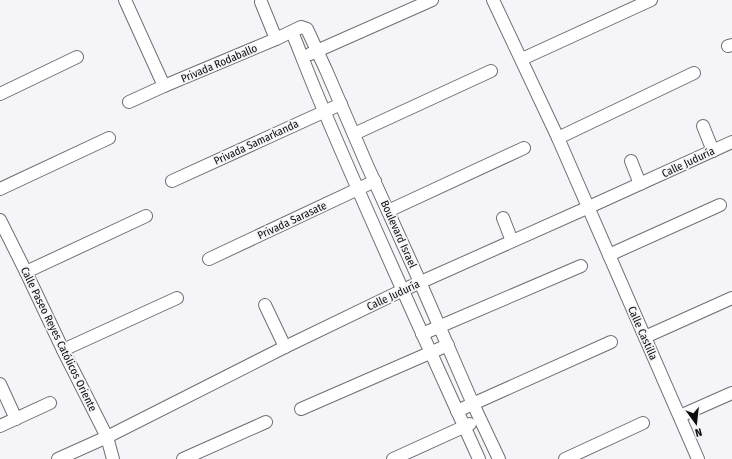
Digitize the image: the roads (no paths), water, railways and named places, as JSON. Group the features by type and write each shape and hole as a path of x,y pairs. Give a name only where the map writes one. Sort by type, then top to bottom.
{"street":[{"path":"125,0 164,86"},
{"path":"302,57 432,0"},
{"name":"Calle Castilla","path":"493,0 558,138 698,459"},
{"path":"522,59 651,0"},
{"path":"260,2 276,39"},
{"name":"Privada Rodaballo","path":"129,102 301,27 307,29 308,31"},
{"name":"Boulevard Israel","path":"308,31 318,50 473,404 499,459"},
{"name":"Boulevard Israel","path":"292,32 324,112 358,190 479,459"},
{"path":"0,94 77,57"},
{"path":"354,134 491,71"},
{"path":"558,138 694,73"},
{"name":"Privada Samarkanda","path":"172,181 341,104"},
{"path":"703,126 713,150"},
{"path":"0,189 109,138"},
{"name":"Calle Juduría","path":"58,459 107,437 420,282 732,142"},
{"path":"388,211 524,148"},
{"path":"631,161 640,184"},
{"name":"Privada Sarasate","path":"209,259 375,181"},
{"path":"609,255 720,205"},
{"path":"26,272 146,216"},
{"path":"503,218 512,241"},
{"name":"Calle Paseo Reyes Católicos Oriente","path":"0,220 107,437 113,459"},
{"path":"422,334 581,266"},
{"path":"63,350 177,298"},
{"path":"645,337 732,298"},
{"path":"265,305 285,348"},
{"path":"457,411 611,342"},
{"path":"301,409 448,345"},
{"path":"0,384 16,418"},
{"path":"680,416 732,393"},
{"path":"0,426 50,403"},
{"path":"393,459 480,419"},
{"path":"183,459 266,422"},
{"path":"565,459 643,423"}]}
